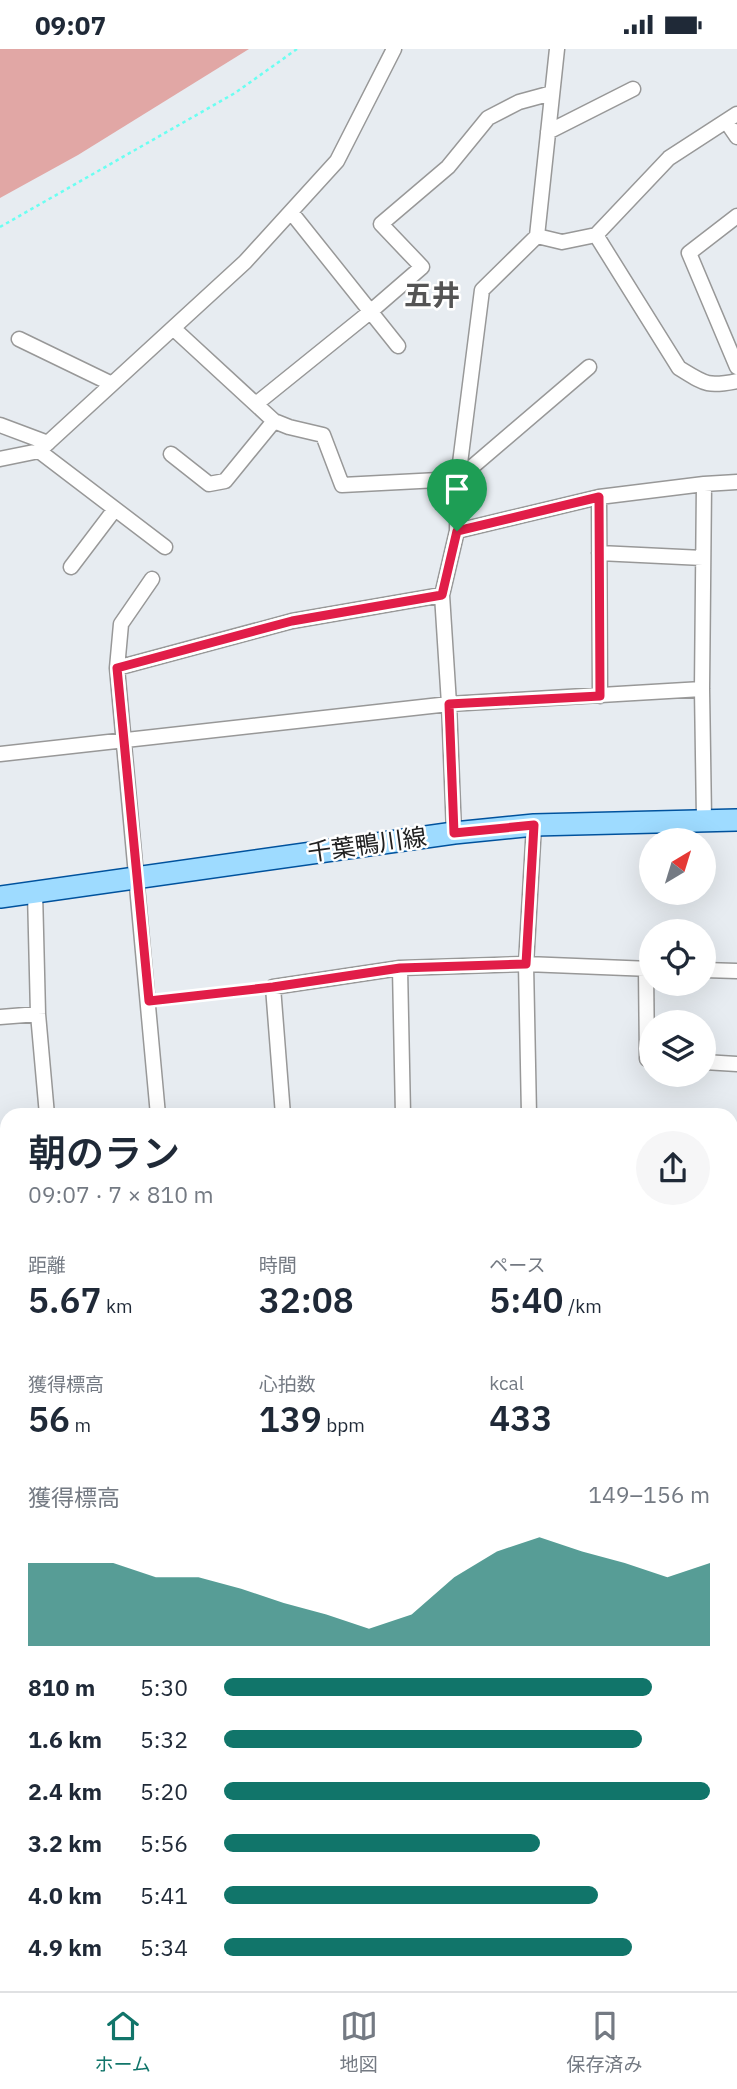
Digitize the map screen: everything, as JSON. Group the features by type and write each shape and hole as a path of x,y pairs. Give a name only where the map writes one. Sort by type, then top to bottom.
{"main road":[{"name":"千葉鴨川線","path":"0,897 454,833 534,825 737,820"}],"street":[{"path":"0,459 44,447 246,262 337,161 394,49"},
{"path":"454,833 442,595 457,531 458,479 482,290 537,236 557,49"},
{"path":"548,132 633,89"},
{"path":"256,404 422,267 381,224 448,167 488,118 519,102 552,93"},
{"path":"537,236 562,242 596,235 669,158 732,117 737,137"},
{"path":"291,212 398,346"},
{"path":"737,216 689,253 737,367"},
{"path":"596,235 679,367 713,385 737,381"},
{"path":"173,328 274,421 323,435 342,485 458,479 589,367"},
{"path":"19,339 112,384"},
{"path":"171,454 208,484 225,481 274,421"},
{"path":"0,425 44,447 115,509 165,547"},
{"path":"457,531 599,497 737,482"},
{"path":"704,484 704,819"},
{"path":"599,497 600,696"},
{"path":"71,567 115,509"},
{"path":"599,553 703,558"},
{"path":"152,579 121,624 117,668 157,1108"},
{"path":"117,668 292,621 442,595"},
{"path":"0,754 449,704 702,688"},
{"path":"529,1108 526,964 534,825"},
{"path":"35,892 38,1014 46,1108"},
{"path":"282,1108 273,987 400,968 526,964 639,969"},
{"path":"400,968 403,1108"},
{"path":"716,970 737,971"},
{"path":"0,1017 38,1014"},
{"path":"716,1063 737,1064"}],"path":[{"path":"0,227 235,93 298,49"},
{"path":"149,1001 273,987"}],"shaded area":[{"path":"0,49 249,49 78,155 0,198"}],"district":[{"name":"五井","path":"432,295"}],"route":[{"path":"599,497 600,696 449,704 454,833 534,825 526,964 400,968 273,987 149,1001 117,668 292,621 442,595 457,531 599,497"}]}
